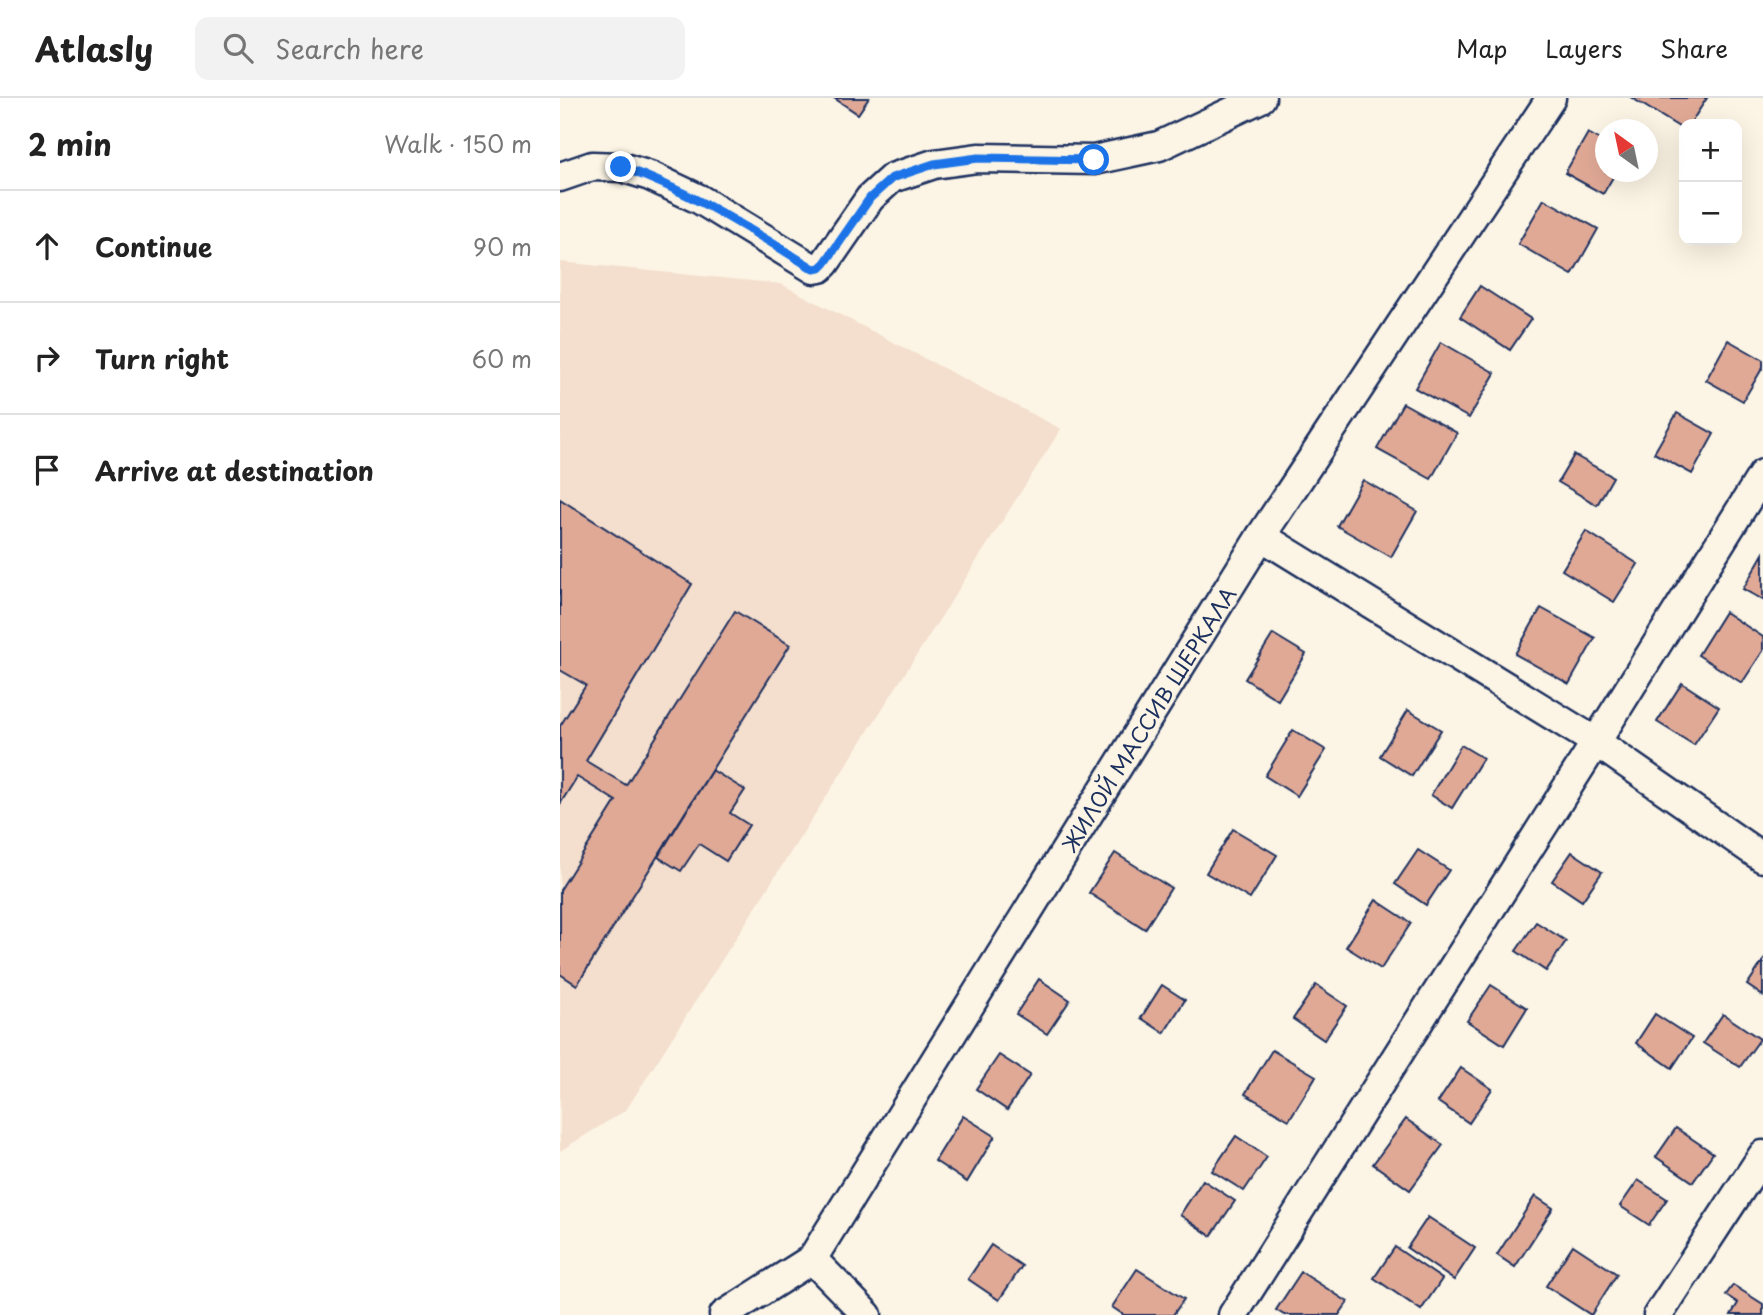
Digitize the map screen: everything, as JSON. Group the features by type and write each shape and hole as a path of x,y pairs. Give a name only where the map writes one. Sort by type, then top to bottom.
{"street":[{"path":"560,177 592,166 621,167 649,176 699,200 814,269 825,263 870,198 892,178 934,164 978,158 1094,160 1159,146 1261,98"},
{"name":"ЖИЛОЙ МАССИВ ШЕРКАЛА","path":"724,1315 812,1259 1261,537 1551,98"},
{"path":"1233,1315 1597,742 1763,474"},
{"path":"1261,537 1597,742 1763,858"},
{"path":"1658,1315 1763,1155"},
{"path":"812,1259 867,1315"}],"shaded area":[{"path":"560,262 781,284 1061,429 626,1110 560,1151"}],"building":[{"path":"834,98 869,98 858,114"},
{"path":"1632,98 1707,98 1693,119 1679,119 1679,127"},
{"path":"1588,133 1595,137 1595,182 1610,182 1603,194 1565,173"},
{"path":"1544,199 1598,229 1572,275 1518,244"},
{"path":"1480,286 1531,319 1510,350 1460,317"},
{"path":"1728,340 1763,360 1763,367 1743,401 1706,380"},
{"path":"1441,342 1495,373 1469,418 1415,388"},
{"path":"1403,403 1457,433 1431,479 1377,449"},
{"path":"1677,413 1714,434 1692,474 1654,453"},
{"path":"1574,455 1613,477 1597,505 1558,482"},
{"path":"1363,480 1417,511 1391,557 1337,526"},
{"path":"560,499 692,584 586,761 626,785 735,611 790,645 577,985 560,974 560,890 616,801 577,777 560,804 560,726 586,685 560,670"},
{"path":"1586,531 1638,564 1614,602 1562,570"},
{"path":"1763,554 1763,600 1743,589"},
{"path":"1541,608 1595,638 1569,684 1515,654"},
{"path":"1725,612 1763,637 1763,651 1742,683 1698,655"},
{"path":"1273,634 1306,654 1278,700 1245,679"},
{"path":"1682,683 1719,707 1694,745 1657,722"},
{"path":"1408,710 1441,730 1412,776 1380,756"},
{"path":"1293,730 1326,750 1297,796 1265,776"},
{"path":"1461,745 1483,758 1452,808 1431,795"},
{"path":"712,770 745,790 730,813 749,825 726,861 699,844 681,871 658,857"},
{"path":"1233,829 1277,855 1250,899 1206,873"},
{"path":"1418,850 1449,870 1426,905 1395,884"},
{"path":"1572,852 1602,872 1582,901 1552,881"},
{"path":"1115,853 1171,888 1145,929 1089,893"},
{"path":"1376,900 1411,923 1381,969 1346,947"},
{"path":"1536,922 1566,941 1546,971 1516,951"},
{"path":"1763,961 1763,996 1747,985"},
{"path":"1039,979 1070,1000 1047,1034 1016,1014"},
{"path":"1162,985 1185,1000 1164,1033 1141,1018"},
{"path":"1316,985 1347,1006 1324,1040 1293,1019"},
{"path":"1491,985 1527,1008 1504,1045 1467,1021"},
{"path":"1655,1014 1692,1038 1672,1068 1636,1043"},
{"path":"1723,1014 1760,1039 1740,1067 1703,1043"},
{"path":"1272,1050 1316,1076 1289,1120 1245,1094"},
{"path":"999,1055 1030,1075 1007,1110 976,1089"},
{"path":"1461,1068 1492,1089 1469,1123 1438,1102"},
{"path":"963,1116 995,1136 967,1182 935,1161"},
{"path":"1406,1119 1443,1145 1410,1190 1373,1164"},
{"path":"1676,1128 1713,1153 1693,1182 1656,1157"},
{"path":"1236,1136 1267,1157 1244,1191 1212,1171"},
{"path":"1203,1180 1235,1201 1211,1236 1180,1215"},
{"path":"1638,1180 1667,1199 1649,1225 1620,1206"},
{"path":"1535,1196 1553,1208 1515,1267 1497,1255"},
{"path":"1428,1217 1475,1248 1454,1280 1407,1248"},
{"path":"991,1245 1022,1266 999,1300 968,1279"},
{"path":"1573,1245 1617,1274 1591,1315 1546,1286"},
{"path":"1395,1247 1442,1279 1421,1310 1374,1278"},
{"path":"1137,1269 1184,1299 1173,1315 1124,1315 1112,1307"},
{"path":"1301,1272 1348,1302 1339,1315 1284,1315 1276,1310"},
{"path":"1733,1285 1763,1304 1763,1315 1731,1315 1738,1303 1726,1295"}],"route":[{"path":"621,167 649,176 699,200 814,269 825,263 870,198 892,178 934,164 978,158 1094,160"}]}
